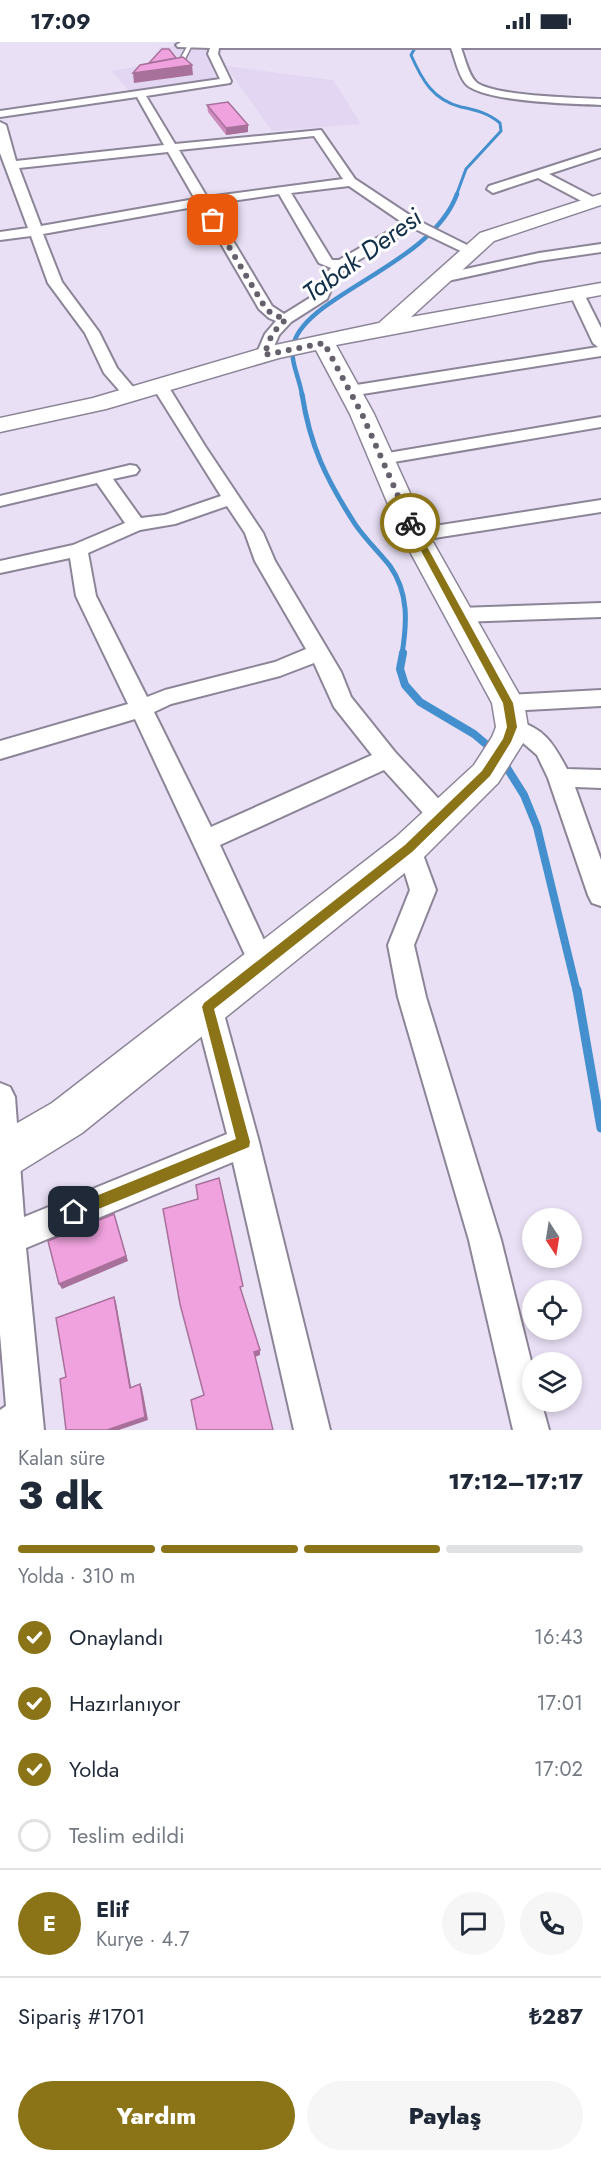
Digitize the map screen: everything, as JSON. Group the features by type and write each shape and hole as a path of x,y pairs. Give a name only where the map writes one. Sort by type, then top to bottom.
{"street":[{"path":"185,45 312,43 455,46 601,45"},
{"path":"0,114 226,81 213,54 215,45"},
{"path":"589,45 595,54"},
{"path":"455,46 469,81 480,90 545,99 601,102"},
{"path":"140,94 266,309 286,319"},
{"path":"0,125 9,168 55,283 92,333 110,370 131,394"},
{"path":"9,168 317,132 351,182 412,223 472,251"},
{"path":"493,189 601,153"},
{"path":"539,174 597,201"},
{"path":"0,236 203,202 351,182"},
{"path":"283,190 324,260 329,264 342,264"},
{"path":"386,328 488,237 597,201"},
{"path":"269,354 272,334 286,319 322,296 328,280 342,264 412,223"},
{"path":"443,278 539,257 601,248"},
{"path":"0,425 98,404 269,354 386,328 601,289"},
{"path":"576,292 601,343"},
{"path":"318,344 350,390 415,535 459,615 509,723 538,741 545,749 560,778 578,834 600,887"},
{"path":"350,390 601,351"},
{"path":"160,386 195,446 254,533 265,561 330,672 342,701 387,758 441,817"},
{"path":"382,459 601,422"},
{"path":"0,501 130,471"},
{"path":"102,477 136,525"},
{"path":"0,567 78,549 136,525 168,520 231,499"},
{"path":"415,535 601,506"},
{"path":"78,549 86,596 262,964"},
{"path":"459,615 601,610"},
{"path":"0,750 141,709 165,698 280,668 318,653"},
{"path":"509,723 601,698"},
{"path":"3,1156 67,1118 409,848 486,774 509,723"},
{"path":"205,841 387,758"},
{"path":"560,778 601,779"},
{"path":"409,848 423,890 401,945 412,997 485,1240 531,1430"},
{"path":"208,1007 244,1142 312,1430"},
{"path":"0,1097 10,1239 17,1425"},
{"path":"10,1239 244,1142"}],"lane":[{"path":"168,66 180,64 185,45"}],"shaded area":[{"path":"160,47 209,47 208,53 216,80 131,93 112,71 147,65"},
{"path":"226,66 333,80 361,124 272,131"}],"building":[{"path":"162,49 169,49 176,58 149,63"},
{"path":"183,57 192,65 133,73 140,65"},
{"path":"228,102 248,125 226,128 207,105"},
{"path":"219,1178 243,1286 240,1287 260,1350 254,1352 273,1430 197,1430 191,1400 204,1395 180,1304 163,1209 198,1199 196,1185"},
{"path":"114,1214 126,1256 59,1284 48,1241"},
{"path":"114,1297 130,1388 140,1384 145,1417 107,1430 66,1430 60,1379 66,1377 56,1318"}],"waterway":[{"name":"Tabak Deresi","path":"427,42 415,48 411,55 430,88 451,104 482,112 500,123 501,131 466,169 456,195"},
{"name":"Tabak Deresi","path":"302,395 292,352 302,328 319,311 342,294 422,241 443,219 456,195"},
{"name":"Tabak Deresi","path":"302,394 315,446 328,477 355,524 390,566 401,587 405,608 402,654"},
{"name":"Tabak Deresi","path":"403,653 400,669 405,685 420,702 474,734 493,750"},
{"name":"Tabak Deresi","path":"502,760 524,795 537,827 577,992"},
{"name":"Tabak Deresi","path":"577,990 601,1128"}],"way so far":[{"path":"213,220 266,309 286,319 272,334 264,355 324,343 362,414 410,523"}],"route":[{"path":"74,1212 244,1142 208,1007 409,848 486,774 508,740 512,727 508,703 410,523"}]}
